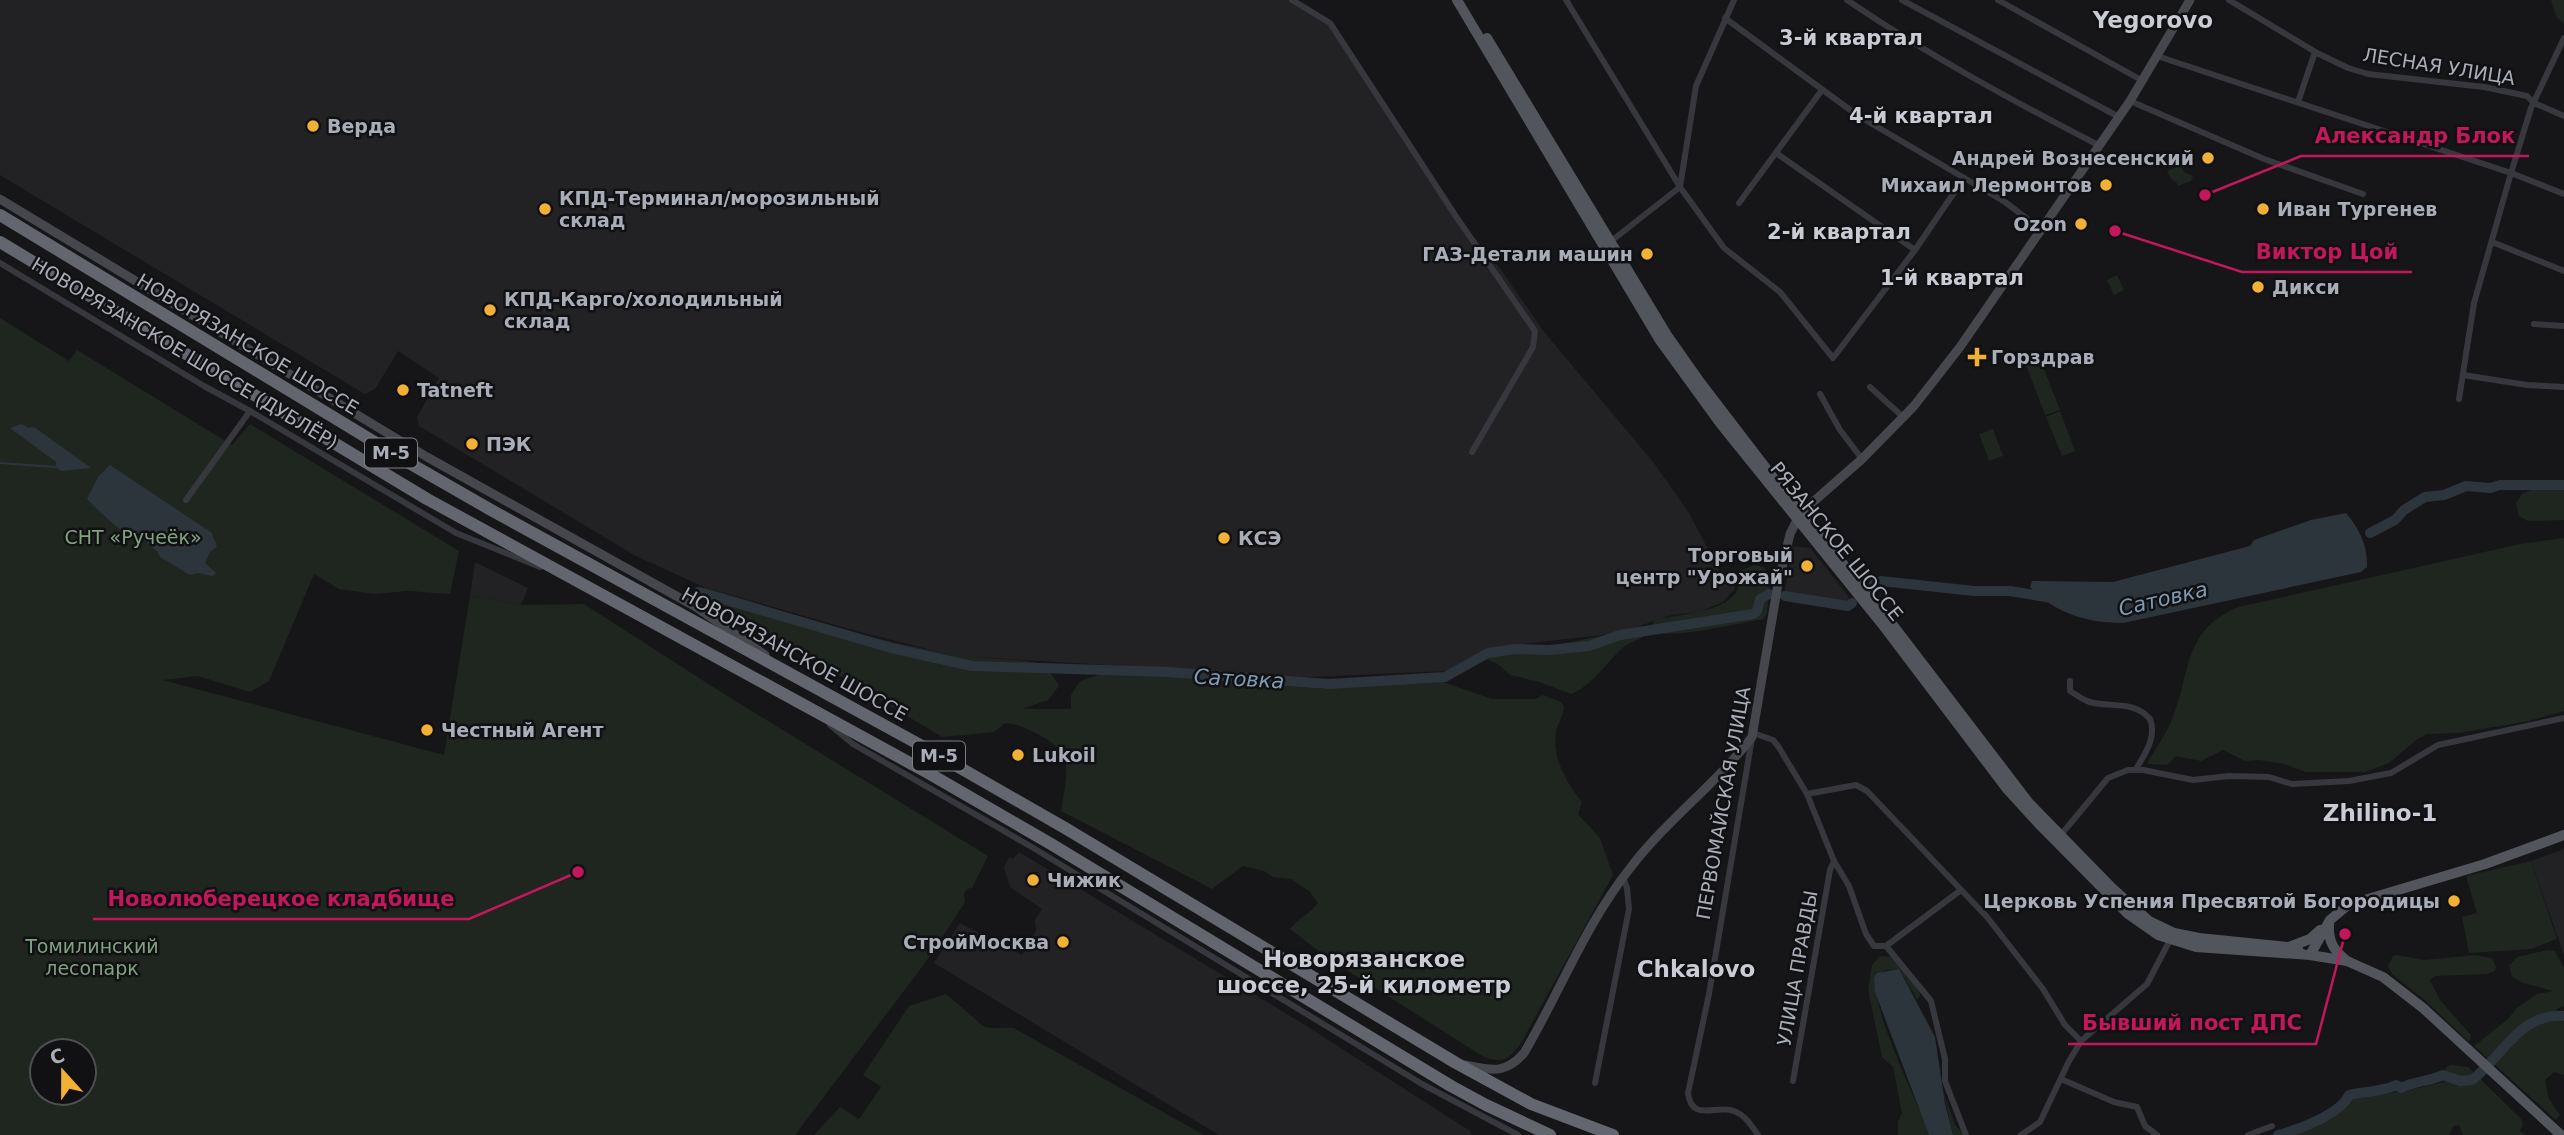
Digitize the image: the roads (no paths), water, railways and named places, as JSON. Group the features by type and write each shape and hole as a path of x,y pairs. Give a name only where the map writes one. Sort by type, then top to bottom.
{"highway":[{"name":"НОВОРЯЗАНСКОЕ ШОССЕ","path":"0,215 421,470 1085,839 1456,1063 1531,1104 1613,1135"},
{"name":"НОВОРЯЗАНСКОЕ ШОССЕ","path":"0,242 415,492 930,774 1451,1086 1550,1135"}],"main road":[{"name":"РЯЗАНСКОЕ ШОССЕ","path":"1457,0 1659,339 1720,423 1889,620 2029,803 2130,905 2162,929 2199,938 2289,947 2310,955"},
{"name":"РЯЗАНСКОЕ ШОССЕ","path":"1464,0 1667,335 1800,517 2023,808 2128,914 2170,940 2196,947 2310,955 2347,961 2402,990 2561,1135"},
{"path":"1800,517 1903,417 1960,347 2130,101 2190,0"},
{"name":"НОВОРЯЗАНСКОЕ ШОССЕ (ДУБЛЁР)","path":"0,198 427,457 696,607 792,674"},
{"name":"ПЕРВОМАЙСКАЯ УЛИЦА","path":"1753,735 1778,584 1790,534 1800,517"},
{"path":"1456,1063 1493,1069 1511,1066 1524,1053 1602,908 1623,877 1675,817 1737,756 1753,735"},
{"path":"2289,947 2309,939 2348,905 2485,864 2564,835"},
{"path":"2310,955 2330,920"},
{"path":"2330,920 2332,947 2347,961"}],"street":[{"path":"1292,0 1330,23 1455,215 1535,331 1533,348 1472,452"},
{"path":"1566,0 1680,187 1724,248 1780,292 1833,358 1915,250 1964,178"},
{"path":"1609,242 1680,187 1696,86 1734,0"},
{"path":"1847,0 1887,27 2008,98 2100,146"},
{"path":"1902,0 2119,117"},
{"path":"1998,0 2143,81"},
{"name":"ЛЕСНАЯ УЛИЦА","path":"2229,0 2315,52 2348,68 2368,74 2484,87 2528,96 2534,103 2564,116"},
{"path":"1725,18 1857,114 2005,202 2042,230"},
{"path":"2459,399 2474,303 2511,173 2534,103 2564,38"},
{"path":"2298,103 2315,52"},
{"path":"2157,56 2511,173 2564,194"},
{"path":"1739,203 1822,90"},
{"path":"2130,101 2264,159 2363,194"},
{"path":"1776,153 1915,250"},
{"path":"2492,242 2564,271"},
{"name":"НОВОРЯЗАНСКОЕ ШОССЕ (ДУБЛЁР)","path":"0,263 456,533 577,582"},
{"path":"2534,324 2564,326"},
{"path":"2463,375 2527,385 2564,387"},
{"path":"1870,387 1903,417"},
{"path":"1820,394 1840,430 1862,459"},
{"path":"186,500 250,411"},
{"path":"2070,681 2070,691 2080,697 2100,704 2134,708 2150,719 2153,732 2136,769"},
{"path":"815,712 853,744 1030,846 1422,1084 1518,1135"},
{"path":"2060,836 2108,778 2136,769 2193,780 2229,776 2269,777 2292,784 2349,781 2391,773 2438,745 2564,718"},
{"path":"1753,735 1775,742 1807,794 1834,861 1845,878 1874,946 1886,946 1961,890"},
{"name":"ПЕРВОМАЙСКАЯ УЛИЦА","path":"1753,735 1709,994 1688,1093 1694,1108 1701,1111 1734,1111 1743,1116 1759,1135"},
{"path":"1807,794 1856,785 1867,791 1987,917 2043,989 2064,1025 2081,1041"},
{"name":"УЛИЦА ПРАВДЫ","path":"1793,1080 1815,943 1834,861"},
{"path":"1595,1083 1629,909 1623,877"},
{"path":"2021,1135 2040,1122 2081,1041 2147,984 2170,940"},
{"path":"1886,946 1931,1000 1945,1059 1945,1081 1966,1135"},
{"path":"2061,1079 2114,1102 2137,1107 2145,1126 2157,1135"},
{"path":"2248,1135 2272,1126"}],"water":[{"path":"21,424 34,427 91,468 61,471 56,467 56,462 10,428"},
{"path":"110,465 212,533 217,547 210,552 205,563 216,573 213,576 198,573 190,575 160,557 143,539 121,529 87,499 98,477"},
{"path":"2346,513 2359,531 2364,545 2367,567 2361,572 2123,623 2097,621 2073,615 2050,604 2030,587 2032,581 2113,582 2250,546 2254,540 2311,520"},
{"path":"1899,969 1935,1037 1945,1104 1953,1135 1929,1135 1875,992 1874,978 1877,973"}],"waterway":[{"path":"0,463 56,467"},
{"name":"Сатовка","path":"2370,533 2395,520 2404,510 2425,497 2444,495 2466,486 2490,488 2500,485 2564,485"},
{"name":"Сатовка","path":"1874,584 1881,581 1974,591 2010,591 2052,598"},
{"name":"Сатовка","path":"699,592 891,648 972,666 1168,672 1329,684 1445,677 1488,653 1589,646 1620,635 1753,614 1757,611 1760,599 1769,594"},
{"name":"Сатовка","path":"1785,596 1848,606 1852,603"},
{"path":"2278,1135 2328,1115 2349,1095 2396,1085 2401,1088 2443,1075 2460,1081 2472,1080 2523,1029 2535,1021 2564,1016"}],"place":[{"name":"Верда","path":"313,126"},
{"name":"Андрей Вознесенский","path":"2208,158"},
{"name":"Михаил Лермонтов","path":"2106,185"},
{"name":"Александр Блок","path":"2205,195"},
{"name":"КПД-Терминал/морозильный склад","path":"545,209"},
{"name":"Иван Тургенев","path":"2263,209"},
{"name":"Ozon","path":"2081,224"},
{"name":"Виктор Цой","path":"2115,231"},
{"name":"ГАЗ-Детали машин","path":"1647,254"},
{"name":"Дикси","path":"2258,287"},
{"name":"КПД-Карго/холодильный склад","path":"490,310"},
{"name":"Горздрав","path":"1977,357"},
{"name":"Tatneft","path":"403,390"},
{"name":"ПЭК","path":"472,444"},
{"name":"КСЭ","path":"1224,538"},
{"name":"Торговый центр \"Урожай\"","path":"1807,566"},
{"name":"Честный Агент","path":"427,730"},
{"name":"Lukoil","path":"1018,755"},
{"name":"Новолюберецкое кладбище","path":"578,872"},
{"name":"Чижик","path":"1033,880"},
{"name":"Церковь Успения Пресвятой Богородицы","path":"2454,901"},
{"name":"Бывший пост ДПС","path":"2345,934"},
{"name":"СтройМосква","path":"1063,942"}],"district":[{"name":"Yegorovo","path":"2153,20"},
{"name":"3-й квартал","path":"1851,38"},
{"name":"4-й квартал","path":"1921,116"},
{"name":"2-й квартал","path":"1839,232"},
{"name":"1-й квартал","path":"1952,278"},
{"name":"Zhilino-1","path":"2380,813"},
{"name":"Chkalovo","path":"1696,969"},
{"name":"Новорязанское шоссе, 25-й километр","path":"1364,972"}],"park label":[{"name":"СНТ «Ручеёк»","path":"133,537"},
{"name":"Томилинский лесопарк","path":"92,957"}]}
